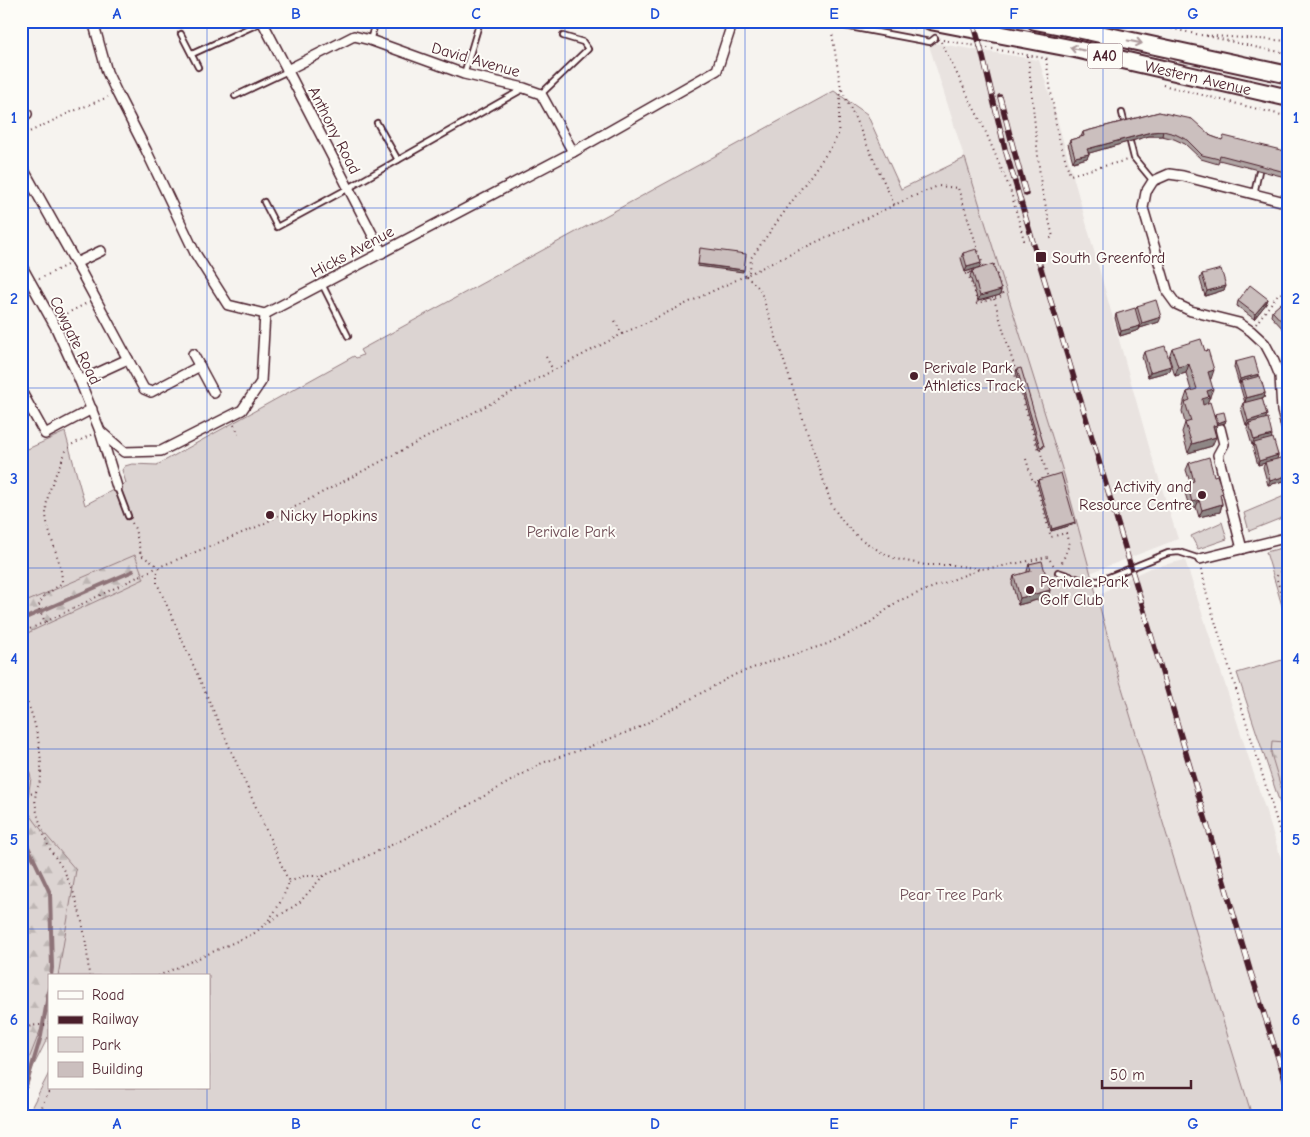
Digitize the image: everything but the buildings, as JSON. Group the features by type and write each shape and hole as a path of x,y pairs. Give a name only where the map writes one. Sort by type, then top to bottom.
{"highway":[{"name":"Western Avenue","path":"1035,21 1285,73"},
{"name":"Western Avenue","path":"927,26 1075,49 1285,98"}],"street":[{"path":"93,21 107,72 195,253 228,305 265,314"},
{"name":"Hicks Avenue","path":"265,314 573,152 718,70 733,21"},
{"name":"Anthony Road","path":"262,22 347,189 382,253"},
{"name":"David Avenue","path":"288,70 354,36 464,74 524,88 541,94"},
{"path":"541,94 573,152"},
{"path":"21,165 144,389 150,392 200,366"},
{"path":"1289,203 1169,174 1153,181 1146,192 1143,208 1168,293 1176,304 1191,311 1239,323 1265,344 1280,376 1282,411 1289,437"},
{"path":"76,263 101,251"},
{"name":"Cowgate Road","path":"21,265 52,321 80,381 100,430 117,488"},
{"name":"Cowgate Road","path":"100,430 124,452 162,451 242,410 261,382 265,314"},
{"path":"193,354 214,393"},
{"path":"80,381 128,360"},
{"path":"21,391 45,434 92,409"},
{"path":"1220,428 1224,444 1218,455 1242,549"},
{"path":"1200,559 1289,537"}],"lane":[{"path":"370,40 376,21"},
{"path":"464,74 480,21"},
{"path":"192,54 262,22"},
{"path":"827,25 930,42 937,39"},
{"path":"181,34 198,67"},
{"path":"541,94 588,49 583,42 563,36"},
{"path":"235,96 288,70"},
{"path":"264,202 277,227 524,88"},
{"path":"1122,112 1125,124"},
{"path":"377,123 398,160"},
{"path":"1130,142 1134,158 1153,181"},
{"path":"1254,194 1259,171"},
{"path":"322,284 348,336"},
{"path":"117,488 128,516"},
{"path":"1058,572 1082,580 1099,581 1168,554 1179,552 1200,559"}],"path":[{"path":"886,21 886,23 927,26"},
{"path":"1120,23 1164,27 1268,50 1289,52"},
{"path":"827,25 841,89 895,206"},
{"path":"1200,34 1289,41"},
{"path":"937,39 1054,60"},
{"path":"937,39 984,128 1010,188 1024,240 1026,239"},
{"path":"1028,56 1041,186 1053,237 1047,240"},
{"path":"1046,59 1057,131 1070,175 1134,158"},
{"path":"1158,83 1289,117"},
{"path":"746,276 750,270 751,258 838,135 841,89"},
{"path":"21,136 70,112 117,93"},
{"path":"21,633 159,567 259,526 622,334 938,186 958,188 983,268 994,265 1003,296 977,304 966,273 976,270"},
{"path":"31,283 70,263 76,263"},
{"path":"746,276 760,289 832,506 844,523 859,538 896,559 925,565 953,565 980,569"},
{"path":"1251,331 1278,294 1289,291"},
{"path":"52,321 95,299"},
{"path":"994,299 1048,478 1035,481"},
{"path":"615,321 622,334"},
{"path":"546,357 553,370"},
{"path":"46,622 38,607 43,597 62,583 62,573 46,521 46,501 66,451 71,444 100,430"},
{"path":"1026,458 1033,482 1035,481 1051,537 1066,533 1069,545 1058,572"},
{"path":"128,516 135,529 141,555 159,567"},
{"path":"289,882 304,876 323,876 398,842 542,763 638,728 734,675 827,644 867,624 898,600 980,569 1048,557 1058,572"},
{"path":"1200,559 1206,592 1289,861"},
{"path":"159,567 157,583 289,882 284,899 265,925"},
{"path":"1289,567 1282,569 1277,576 1289,617"},
{"path":"1282,595 1289,593"},
{"path":"21,690 34,719 42,773 41,784 36,793 36,808 48,844 65,873 80,910 88,953 89,974"},
{"path":"21,796 36,793"},
{"path":"163,974 253,934 300,903 323,876"},
{"path":"21,1023 24,1029"},
{"path":"21,1032 31,1026 48,1025"},
{"path":"39,1116 50,1090"}],"shaded area":[{"path":"928,42 1039,60 1150,450 1178,539 1090,573 1064,475"},
{"path":"1185,560 1289,883 1289,1116 1252,1116 1119,678 1097,597 1118,583 1150,568"}],"green space":[{"path":"834,91 867,114 901,189 965,158 1064,475 1119,678 1252,1116 27,1116 48,1075 48,1090 210,1090 210,974 48,974 48,1037 21,1091 21,452 65,432 85,505 126,483 122,470 125,466 132,464 157,465 354,356 356,358 363,355 360,350"},
{"path":"1289,494 1289,515 1249,531 1244,513"},
{"path":"1222,522 1227,539 1198,549 1191,536"},
{"path":"1289,546 1289,629 1266,552"},
{"path":"135,555 144,579 21,636 21,604"},
{"path":"1289,658 1289,831 1237,673"},
{"path":"21,740 31,778 26,809 76,870 58,974 48,974 48,1011 27,1064 21,1088"},
{"path":"1272,741 1285,742 1289,760 1289,814 1271,754"}],"waterway":[{"path":"21,620 133,571"},
{"path":"1285,817 1289,816"},
{"path":"21,832 50,893 51,974"},
{"path":"21,1093 26,1086 41,1036 48,995"}],"railway":[{"path":"973,21 1005,149 1250,970 1289,1092"},
{"path":"1000,97 1026,194"}],"place":[{"name":"South Greenford","path":"1041,257"},
{"name":"Perivale Park Athletics Track","path":"914,376"},
{"name":"Activity and Resource Centre","path":"1202,495"},
{"name":"Nicky Hopkins","path":"270,515"},
{"name":"Perivale Park Golf Club","path":"1030,590"}],"park label":[{"name":"Perivale Park","path":"571,531"},
{"name":"Pear Tree Park","path":"951,894"}]}
